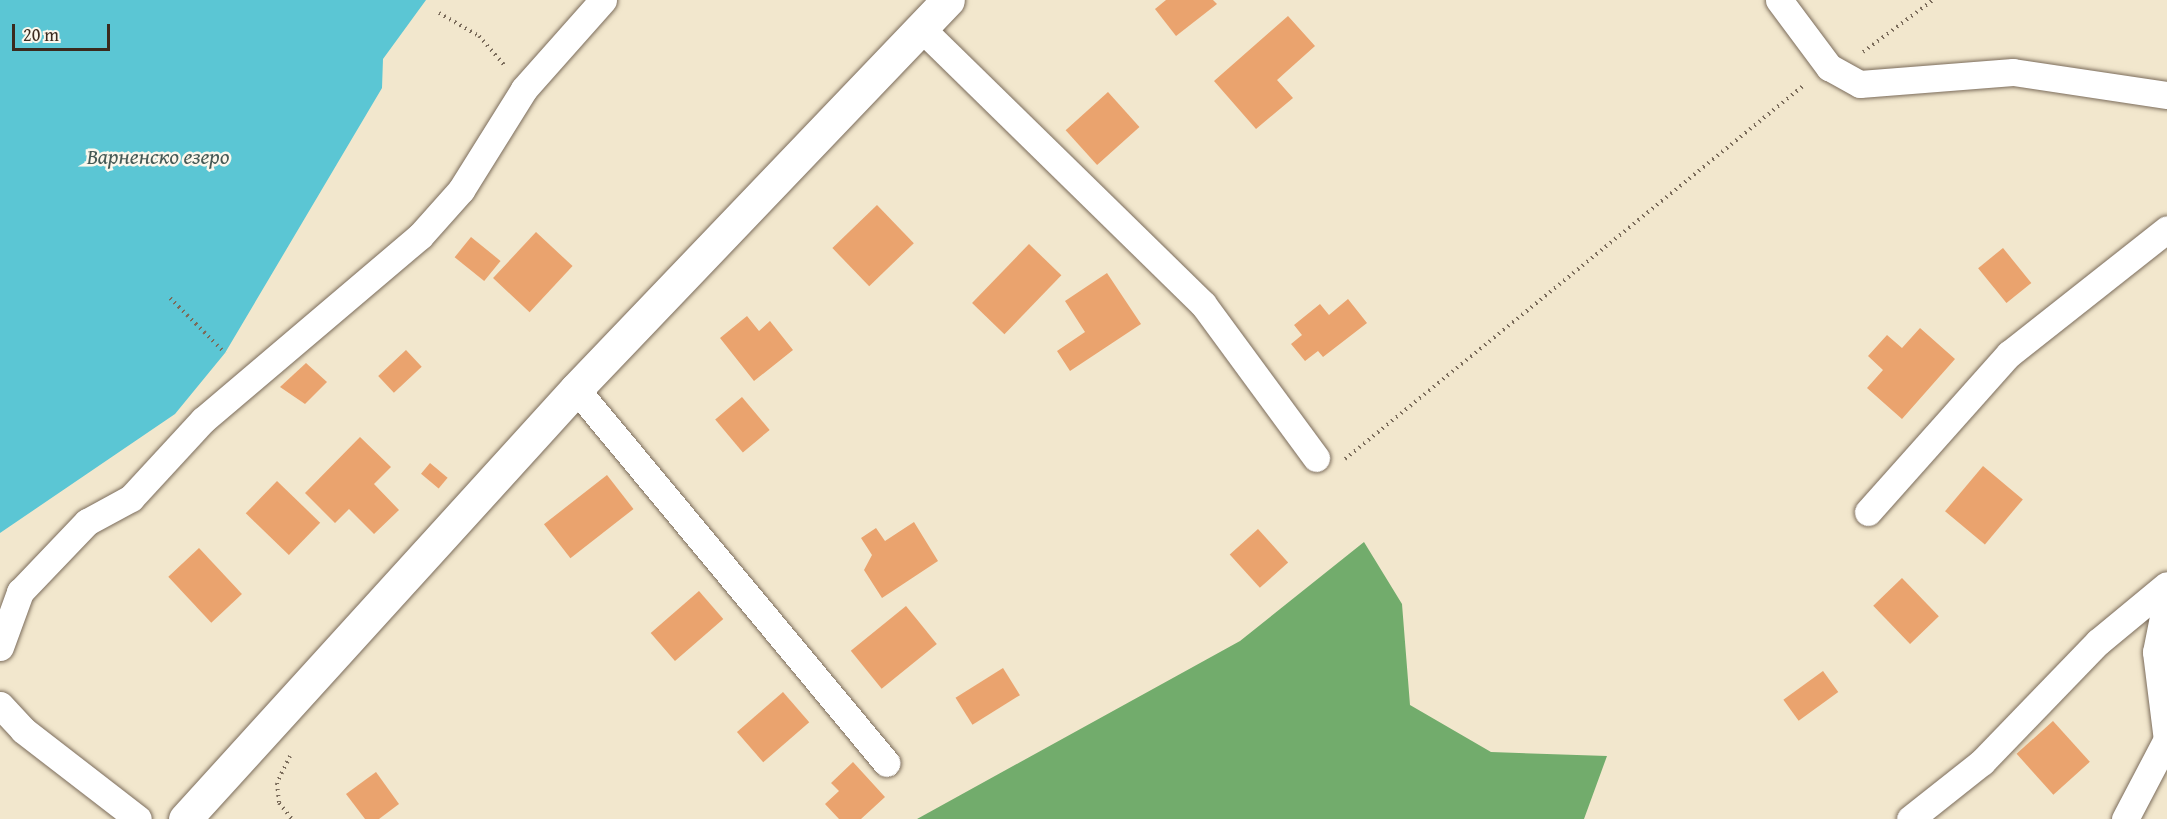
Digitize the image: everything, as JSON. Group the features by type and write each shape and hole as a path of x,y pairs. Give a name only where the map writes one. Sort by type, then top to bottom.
{"street":[{"path":"0,647 20,592 87,522 131,498 203,420 420,236 461,190 524,89 603,0"},
{"path":"185,819 576,389 948,0"},
{"path":"1779,0 1829,67 1860,84 2013,72 2167,95"},
{"path":"920,27 1203,304 1316,458"},
{"path":"1868,512 2009,354 2167,229"},
{"path":"576,389 886,763"},
{"path":"1910,819 1982,762 2098,642 2167,585"},
{"path":"2125,819 2167,740 2156,652 2160,613 2167,597"},
{"path":"0,705 23,730 138,819"}],"path":[{"path":"1316,458 1333,464 1352,455 1829,67 1869,49 1933,0"},
{"path":"439,13 479,36 524,89"},
{"path":"170,298 225,353"}],"green space":[{"path":"1364,542 1402,604 1410,705 1491,752 1607,756 1584,819 917,819 1240,641"}],"water":[{"name":"Варненско езеро","path":"0,0 426,0 383,59 382,88 225,353 175,414 0,533"}],"building":[{"path":"1166,0 1213,0 1217,4 1176,36 1155,9"},
{"path":"1288,16 1315,46 1277,80 1293,98 1256,129 1214,81"},
{"path":"1108,92 1139,127 1097,165 1066,130"},
{"path":"877,205 914,243 869,286 832,248"},
{"path":"536,232 573,266 530,312 493,278"},
{"path":"471,237 501,261 484,281 455,257"},
{"path":"1029,244 1061,275 1004,334 972,303"},
{"path":"2003,248 2031,283 2006,303 1978,268"},
{"path":"1107,273 1141,324 1070,371 1057,351 1085,332 1065,301"},
{"path":"1348,299 1367,323 1323,357 1318,351 1305,361 1291,344 1302,335 1294,325 1320,304 1329,315"},
{"path":"747,316 759,331 770,321 793,350 754,381 720,338"},
{"path":"1920,328 1955,359 1902,419 1867,388 1883,370 1868,356 1887,335 1902,348"},
{"path":"406,350 422,367 394,393 378,376"},
{"path":"306,363 327,382 305,404 280,387"},
{"path":"742,397 770,430 743,452 715,419"},
{"path":"360,437 391,467 374,484 399,510 374,534 349,509 335,523 305,493"},
{"path":"430,463 448,478 439,489 421,474"},
{"path":"1983,466 2023,499 1985,545 1945,511"},
{"path":"607,475 633,509 570,558 544,524"},
{"path":"277,481 320,523 289,555 246,513"},
{"path":"914,522 938,561 882,598 864,570 872,555 861,538 876,528 885,541"},
{"path":"1258,529 1288,562 1260,588 1230,554"},
{"path":"199,548 242,594 211,623 168,577"},
{"path":"1902,578 1939,616 1910,644 1873,606"},
{"path":"699,591 723,619 675,661 651,633"},
{"path":"906,606 937,644 882,689 851,651"},
{"path":"1003,668 1020,695 972,725 956,698"},
{"path":"1823,671 1838,692 1799,721 1783,700"},
{"path":"783,692 809,722 763,762 737,732"},
{"path":"2053,721 2090,762 2053,795 2017,754"},
{"path":"853,762 885,797 861,819 839,819 825,804 839,791 831,783"},
{"path":"376,772 399,804 379,819 365,819 346,794"}]}
